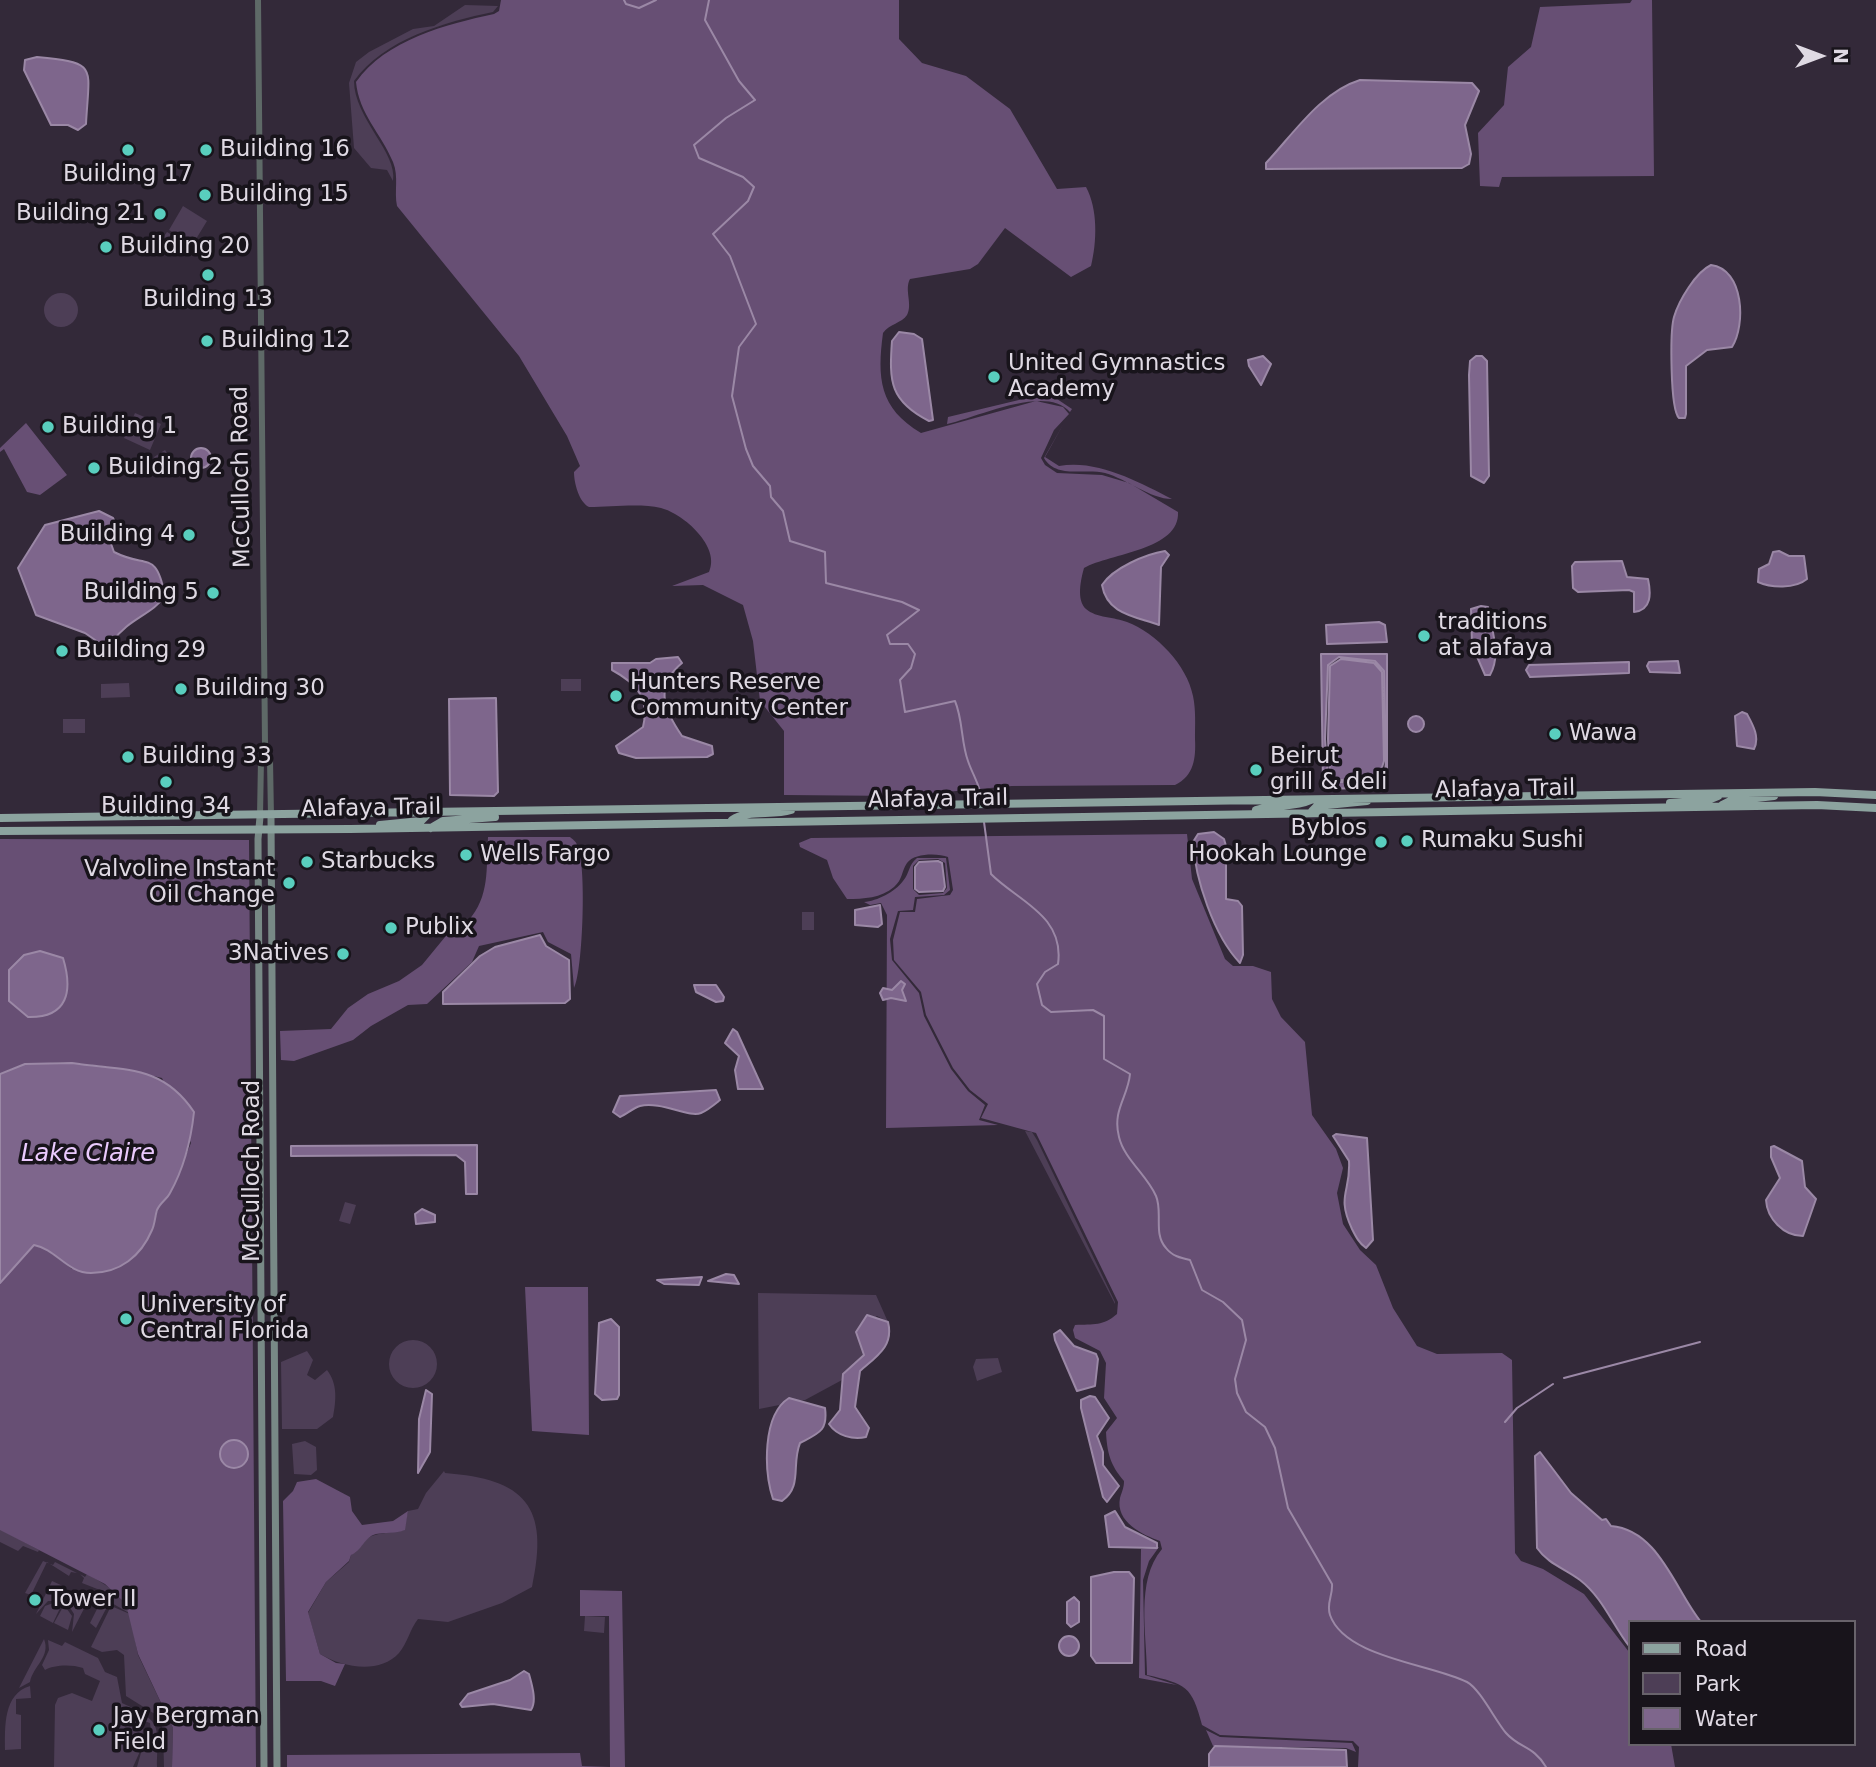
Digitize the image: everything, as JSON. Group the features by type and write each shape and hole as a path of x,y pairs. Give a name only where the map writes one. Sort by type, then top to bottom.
{"main road":[{"name":"Alafaya Trail","path":"0,818 509,814 1092,805 1384,797 1722,793 1876,795"},
{"path":"1653,807 1683,800 1708,800 1722,793"},
{"path":"1721,806 1730,801 1790,793"},
{"path":"1312,811 1317,806 1351,805 1384,797"},
{"path":"1246,813 1270,806 1301,805 1316,798"},
{"path":"1076,818 1079,811 1092,805"},
{"name":"Alafaya Trail","path":"0,831 364,829 730,821 1023,819 1312,811 1721,806 1876,808"},
{"path":"889,820 904,807"},
{"path":"730,821 742,815 777,814 800,808"},
{"path":"431,828 443,821 482,820 509,814"},
{"path":"364,829 393,822 421,821 427,815"},
{"name":"McCulloch Road","path":"260,817 264,1767"},
{"name":"McCulloch Road","path":"271,817 276,1767"},
{"path":"57,831 79,818"}],"street":[{"name":"McCulloch Road","path":"258,0 265,744 261,760 260,817"},
{"name":"McCulloch Road","path":"265,744 270,760 271,817"}],"green space":[{"path":"465,5 498,6 493,12 436,27 399,43 367,66 354,81 361,108 389,159 393,181 387,170 371,168 354,148 349,83 356,62 369,52 413,29 434,26"},
{"path":"183,206 207,221 193,244 169,230"},
{"path":"167,232 184,242 178,252 160,242"},
{"path":"61,293 73,298 78,310 73,322 61,327 49,322 44,310 49,298"},
{"path":"135,413 161,424 150,450 124,438"},
{"path":"165,450 175,465 164,472 154,457"},
{"path":"561,679 581,679 581,691 561,691"},
{"path":"129,683 130,697 101,698 101,684"},
{"path":"63,719 85,719 85,733 63,733"},
{"path":"802,912 814,912 814,930 802,930"},
{"path":"1025,1131 1032,1132 1037,1140 1115,1304"},
{"path":"345,1202 356,1205 350,1224 339,1221"},
{"path":"758,1293 876,1295 888,1322 877,1316 856,1332 864,1355 843,1374 842,1380 805,1400 759,1409"},
{"path":"413,1340 430,1347 437,1364 430,1381 413,1388 396,1381 389,1364 396,1347"},
{"path":"307,1351 313,1360 307,1375 315,1380 327,1370 331,1375 335,1387 333,1417 317,1429 282,1429 281,1362"},
{"path":"998,1358 1002,1372 977,1381 973,1367 976,1359"},
{"path":"305,1441 316,1447 317,1470 311,1475 294,1474 292,1444"},
{"path":"444,1471 495,1482 512,1490 525,1502 533,1517 537,1536 537,1559 532,1587 502,1603 448,1622 418,1619 399,1653 381,1664 360,1667 320,1654 308,1613 326,1582 349,1562 351,1555 368,1538 404,1530 408,1511 418,1509 426,1493"},
{"path":"0,1529 39,1550 38,1552 23,1546 18,1551 0,1542"},
{"path":"43,1561 47,1563 31,1595 25,1593"},
{"path":"55,1562 77,1573 71,1572 69,1576 50,1564"},
{"path":"80,1574 85,1577 87,1574 117,1595 129,1613 103,1598 105,1592 82,1583 84,1578"},
{"path":"52,1581 63,1586 57,1591 62,1601 48,1601 36,1614"},
{"path":"75,1592 89,1599 72,1632 74,1614 67,1603 68,1601 73,1605 78,1599 73,1596"},
{"path":"101,1601 108,1605 96,1628 90,1623"},
{"path":"56,1602 62,1604 53,1623 40,1616 45,1606"},
{"path":"64,1605 72,1616 68,1630 54,1623"},
{"path":"111,1606 130,1614 138,1655 173,1728 172,1767 164,1767 163,1730 158,1716 126,1696 124,1655 117,1650 102,1652 91,1647"},
{"path":"585,1616 605,1617 604,1633 584,1631"},
{"path":"44,1639 45,1651 30,1682 19,1688"},
{"name":"Jay Bergman Field","path":"48,1640 62,1646 65,1642 98,1658 105,1672 117,1677 122,1703 144,1715 155,1726 158,1741 157,1767 137,1767 144,1742 152,1741 150,1723 144,1721 141,1749 133,1767 54,1767 55,1705 58,1698 72,1693 92,1701 100,1681 85,1674 83,1668 78,1667 57,1666 45,1670 42,1665 49,1650"},
{"path":"30,1686 31,1698 16,1699 16,1714 21,1715 21,1749 5,1750 7,1712 10,1704 21,1690"}],"shaded area":[{"path":"501,0 899,0 899,39 922,63 966,76 1010,109 1057,189 1086,187 1093,205 1095,226 1091,266 1071,277 1005,228 978,264 970,269 910,279 907,315 883,333 881,378 889,402 896,413 921,433 1036,401 1063,407 1069,414 1054,430 1041,458 1045,465 1057,473 1102,475 1129,483 1178,512 1176,525 1168,535 1142,549 1084,568 1080,595 1083,605 1090,612 1127,622 1149,634 1169,652 1184,673 1190,684 1195,718 1194,760 1186,777 1175,785 1012,786 901,796 784,795 784,731 760,701 753,641 743,605 703,585 672,586 709,572 710,552 705,542 680,517 661,508 585,505 575,481 574,472 580,466 567,436 519,356 397,206 393,162 361,104 356,82 368,67 400,45 437,29 494,14 499,11"},
{"path":"1632,0 1652,0 1654,176 1502,177 1499,187 1480,186 1478,133 1504,105 1508,67 1531,47 1540,7 1630,3"},
{"path":"1048,393 1072,409 1070,412 1059,404 1029,402 947,424 948,417"},
{"path":"26,423 67,475 40,495 27,492 4,449 0,452 0,448"},
{"path":"1064,423 1045,457 1059,466 1103,469 1172,499 1155,496 1105,473 1063,471 1049,464 1044,458"},
{"path":"1187,834 1192,879 1225,959 1233,966 1253,966 1271,972 1272,999 1281,1017 1305,1042 1312,1115 1336,1149 1343,1168 1337,1193 1343,1224 1360,1250 1376,1265 1393,1308 1417,1346 1437,1354 1502,1353 1512,1360 1515,1553 1521,1561 1543,1569 1584,1594 1628,1651 1628,1746 1671,1746 1675,1767 1358,1767 1359,1747 1353,1741 1220,1735 1202,1725 1195,1702 1179,1684 1147,1675 1145,1592 1148,1577 1162,1549 1160,1541 1139,1531 1126,1521 1122,1514 1120,1498 1124,1481 1112,1464 1106,1439 1106,1432 1117,1418 1104,1398 1106,1363 1100,1351 1075,1338 1073,1330 1075,1325 1098,1324 1112,1318 1117,1314 1118,1302 1036,1133 981,1118 988,1104 970,1090 953,1068 926,1015 921,992 894,960 893,940 900,912 915,912 917,899 950,895 953,890 948,857 915,857 907,863 899,881 889,891 872,897 847,899 833,878 827,860 800,847 799,843 811,838"},
{"path":"488,837 570,837 576,844 582,872 583,916 580,961 574,988 571,954 548,942 543,932 479,946 472,962 427,1004 408,1005 371,1026 353,1040 294,1061 281,1060 280,1031 331,1029 348,1008 368,994 399,981 422,965 459,920 468,921 483,892"},
{"name":"University of Central Florida","path":"0,839 249,840 256,1767 172,1767 173,1728 138,1654 126,1604 105,1584 0,1530 0,1283 34,1245 43,1247 72,1269 153,1228 158,1208 170,1194 191,1143 162,1078 102,1066 57,1063 17,1067 0,1074","holes":["222,1445 246,1450 221,1460"]},
{"path":"917,858 946,858 950,890 944,895 915,897 913,910 898,911 890,939 892,960 919,993 924,1016 951,1069 968,1091 985,1105 979,1120 998,1125 886,1128 887,915 881,903 870,905 864,902 880,898 900,885","holes":["938,859 945,863 947,888 943,893 919,895 913,889 913,866 919,860"]},
{"path":"525,1287 588,1287 589,1435 532,1431"},
{"path":"316,1479 350,1497 352,1511 362,1525 393,1521 408,1511 405,1530 376,1534 369,1538 326,1582 308,1612 320,1654 336,1663 345,1664 335,1686 321,1681 286,1681 283,1501 293,1491 297,1482"},
{"path":"1159,1547 1149,1561 1143,1580 1145,1675 1177,1685 1139,1678 1141,1549"},
{"path":"580,1590 622,1591 625,1767 610,1767 609,1616 580,1616"},
{"path":"1206,1730 1220,1737 1352,1743 1356,1752 1346,1748 1213,1746"},
{"path":"580,1753 582,1766 610,1767 287,1767 287,1755"}],"water":[{"path":"37,57 71,62 81,65 86,71 86,124 78,130 68,125 51,125 24,70 25,60"},
{"path":"1360,80 1472,83 1479,91 1465,125 1471,154 1469,164 1462,168 1266,169 1266,163 1321,104 1346,86"},
{"path":"1711,265 1730,276 1736,287 1739,325 1732,347 1707,350 1686,366 1686,414 1685,418 1679,418 1672,386 1674,317 1689,287"},
{"path":"899,332 914,334 922,339 933,420 929,421 906,406 895,389 891,368 892,341"},
{"path":"1263,356 1271,364 1261,385 1248,360"},
{"path":"1476,356 1482,356 1487,361 1489,476 1484,483 1471,476 1469,375 1470,361"},
{"path":"201,448 208,451 211,458 208,465 201,468 194,465 191,458 194,451"},
{"path":"99,511 113,518 118,529 110,541 114,552 154,566 162,581 165,596 154,608 126,627 112,642 101,644 85,633 36,615 18,568 45,525"},
{"path":"1165,551 1169,555 1161,567 1159,625 1116,608 1105,595 1102,585 1107,579 1130,563"},
{"path":"1779,551 1789,556 1804,556 1807,579 1796,585 1783,586 1758,582 1759,569 1769,564 1773,552"},
{"path":"1622,561 1627,577 1648,579 1649,600 1640,611 1634,612 1634,592 1629,590 1578,592 1573,588 1572,566 1575,562"},
{"path":"1488,607 1495,641 1495,659 1490,675 1485,675 1472,645 1471,609"},
{"path":"1379,622 1385,625 1387,642 1327,644 1326,625"},
{"path":"1321,654 1387,654 1387,787 1327,789 1323,784","holes":["1339,657 1375,661 1384,671 1385,773 1379,782 1339,782 1328,778 1325,739 1328,665"]},
{"path":"678,657 682,663 673,672 665,689 670,717 682,736 712,746 713,754 707,757 636,758 619,753 616,746 643,727 645,717 639,692 628,680 612,670 612,663 650,663 656,659"},
{"path":"1341,659 1374,663 1382,672 1384,761 1378,780 1340,780 1330,777 1330,666"},
{"path":"1678,661 1680,673 1650,672 1647,666 1649,662"},
{"path":"1629,662 1629,673 1530,677 1526,670 1529,665"},
{"path":"496,698 498,792 494,796 450,795 449,699"},
{"path":"1742,712 1747,714 1755,731 1754,749 1737,746 1735,716"},
{"path":"1413,716 1419,716 1424,724 1422,730 1413,732 1408,727 1408,721"},
{"path":"1214,832 1224,839 1226,846 1226,899 1238,901 1242,906 1243,955 1240,963 1214,923 1198,873 1193,842 1198,834"},
{"path":"919,862 942,863 945,887 943,891 919,892 915,889 915,867"},
{"path":"880,905 882,924 878,927 855,925 855,910"},
{"path":"540,935 546,946 569,960 570,999 565,1003 443,1004 443,992 480,956 495,947"},
{"path":"40,951 63,958 67,991 64,1000 52,1013 28,1017 9,1001 9,970 24,955"},
{"path":"901,981 905,984 902,990 906,1001 891,998 883,1000 880,993 883,988 892,990"},
{"path":"694,985 716,985 724,997 723,1001 716,1002 696,992"},
{"path":"733,1029 737,1032 763,1089 738,1089 735,1070 739,1056 725,1043"},
{"name":"Lake Claire","path":"72,1063 140,1072 169,1085 182,1096 194,1112 183,1164 170,1193 157,1210 153,1228 142,1248 128,1261 111,1270 83,1272 42,1247 34,1245 0,1283 0,1074 25,1064"},
{"path":"716,1090 720,1100 701,1113 648,1105 637,1107 620,1117 613,1112 620,1096"},
{"path":"1336,1134 1367,1138 1373,1240 1366,1248 1356,1237 1347,1218 1345,1201 1349,1161 1333,1136"},
{"path":"477,1145 477,1194 466,1194 465,1162 456,1155 291,1156 291,1146"},
{"path":"1774,1146 1802,1161 1805,1187 1816,1199 1803,1236 1789,1233 1777,1225 1767,1207 1766,1200 1780,1178 1771,1157 1771,1147"},
{"path":"422,1209 435,1215 435,1222 416,1224 415,1214"},
{"path":"726,1274 734,1275 739,1284 708,1281"},
{"path":"702,1277 699,1285 664,1284 657,1280"},
{"path":"867,1315 888,1322 889,1338 883,1350 860,1371 855,1407 869,1428 866,1437 856,1438 836,1432 829,1424 840,1410 843,1374 864,1355 856,1332"},
{"path":"611,1319 619,1327 619,1395 617,1399 602,1400 595,1394 599,1323"},
{"path":"1060,1330 1074,1346 1096,1354 1098,1359 1095,1386 1077,1391 1055,1340 1054,1334"},
{"path":"426,1390 432,1394 430,1452 418,1473 419,1419"},
{"path":"1095,1397 1109,1418 1097,1436 1103,1452 1103,1465 1119,1486 1107,1502 1103,1497 1081,1408 1081,1400"},
{"path":"789,1398 825,1408 826,1416 821,1430 800,1443 795,1482 782,1501 773,1499 770,1487 768,1444 774,1417 780,1406"},
{"path":"234,1440 244,1444 248,1454 244,1464 234,1468 224,1464 220,1454 224,1444"},
{"path":"1540,1452 1571,1493 1602,1520 1606,1519 1611,1526 1628,1530 1642,1538 1664,1564 1700,1620 1628,1620 1628,1644 1588,1587 1546,1558 1537,1548 1535,1456"},
{"path":"1115,1511 1125,1527 1157,1543 1157,1548 1109,1547 1105,1516"},
{"path":"1129,1572 1134,1578 1132,1663 1096,1663 1091,1656 1091,1577"},
{"path":"1074,1597 1079,1602 1079,1622 1071,1627 1067,1623 1067,1602"},
{"path":"1065,1636 1073,1636 1079,1646 1073,1656 1065,1656 1059,1650 1059,1642"},
{"path":"524,1671 529,1674 533,1688 534,1702 531,1710 493,1704 462,1707 460,1704 468,1694 510,1680"},
{"path":"1215,1746 1346,1750 1347,1767 1209,1767 1209,1754"}],"waterway":[{"path":"624,0 626,4 639,8 656,0"},
{"path":"709,0 705,20 739,81 755,100 726,118 694,145 699,158 743,177 754,187 748,201 713,234 730,256 756,324 739,347 732,396 746,449 753,466 770,486 771,497 783,511 790,541 825,552 826,583 902,602 919,610 887,635 890,644 908,644 915,654 911,668 900,680 905,712 955,701 966,754 982,802"},
{"path":"984,822 991,874 1036,910 1054,933 1058,947 1058,964 1045,972 1037,984 1042,1005 1051,1012 1093,1010 1104,1016 1104,1059 1130,1074 1117,1127 1126,1153 1156,1196 1162,1242 1174,1255 1190,1260 1202,1290 1223,1302 1242,1320 1246,1340 1235,1379 1237,1393 1246,1412 1265,1427 1275,1448 1288,1508 1332,1584 1330,1615 1339,1629 1353,1641 1371,1650 1467,1682 1482,1698 1506,1733 1537,1755 1546,1767"},
{"path":"1564,1378 1700,1342"},
{"path":"1505,1422 1517,1408 1553,1384"}],"place":[{"name":"Building 17","path":"128,150"},
{"name":"Building 16","path":"206,150"},
{"name":"Building 15","path":"205,195"},
{"name":"Building 21","path":"160,214"},
{"name":"Building 20","path":"106,247"},
{"name":"Building 13","path":"208,275"},
{"name":"Building 12","path":"207,341"},
{"name":"United Gymnastics Academy","path":"994,377"},
{"name":"Building 1","path":"48,427"},
{"name":"Building 2","path":"94,468"},
{"name":"Building 4","path":"189,535"},
{"name":"Building 5","path":"213,593"},
{"name":"traditions at alafaya","path":"1424,636"},
{"name":"Building 29","path":"62,651"},
{"name":"Building 30","path":"181,689"},
{"name":"Hunters Reserve Community Center","path":"616,696"},
{"name":"Wawa","path":"1555,734"},
{"name":"Building 33","path":"128,757"},
{"name":"Beirut grill & deli","path":"1256,770"},
{"name":"Building 34","path":"166,782"},
{"name":"Rumaku Sushi","path":"1407,841"},
{"name":"Byblos Hookah Lounge","path":"1381,842"},
{"name":"Wells Fargo","path":"466,855"},
{"name":"Starbucks","path":"307,862"},
{"name":"Valvoline Instant Oil Change","path":"289,883"},
{"name":"Publix","path":"391,928"},
{"name":"3Natives","path":"343,954"},
{"name":"University of Central Florida","path":"126,1319"},
{"name":"Tower II","path":"35,1600"},
{"name":"Jay Bergman Field","path":"99,1730"}]}
